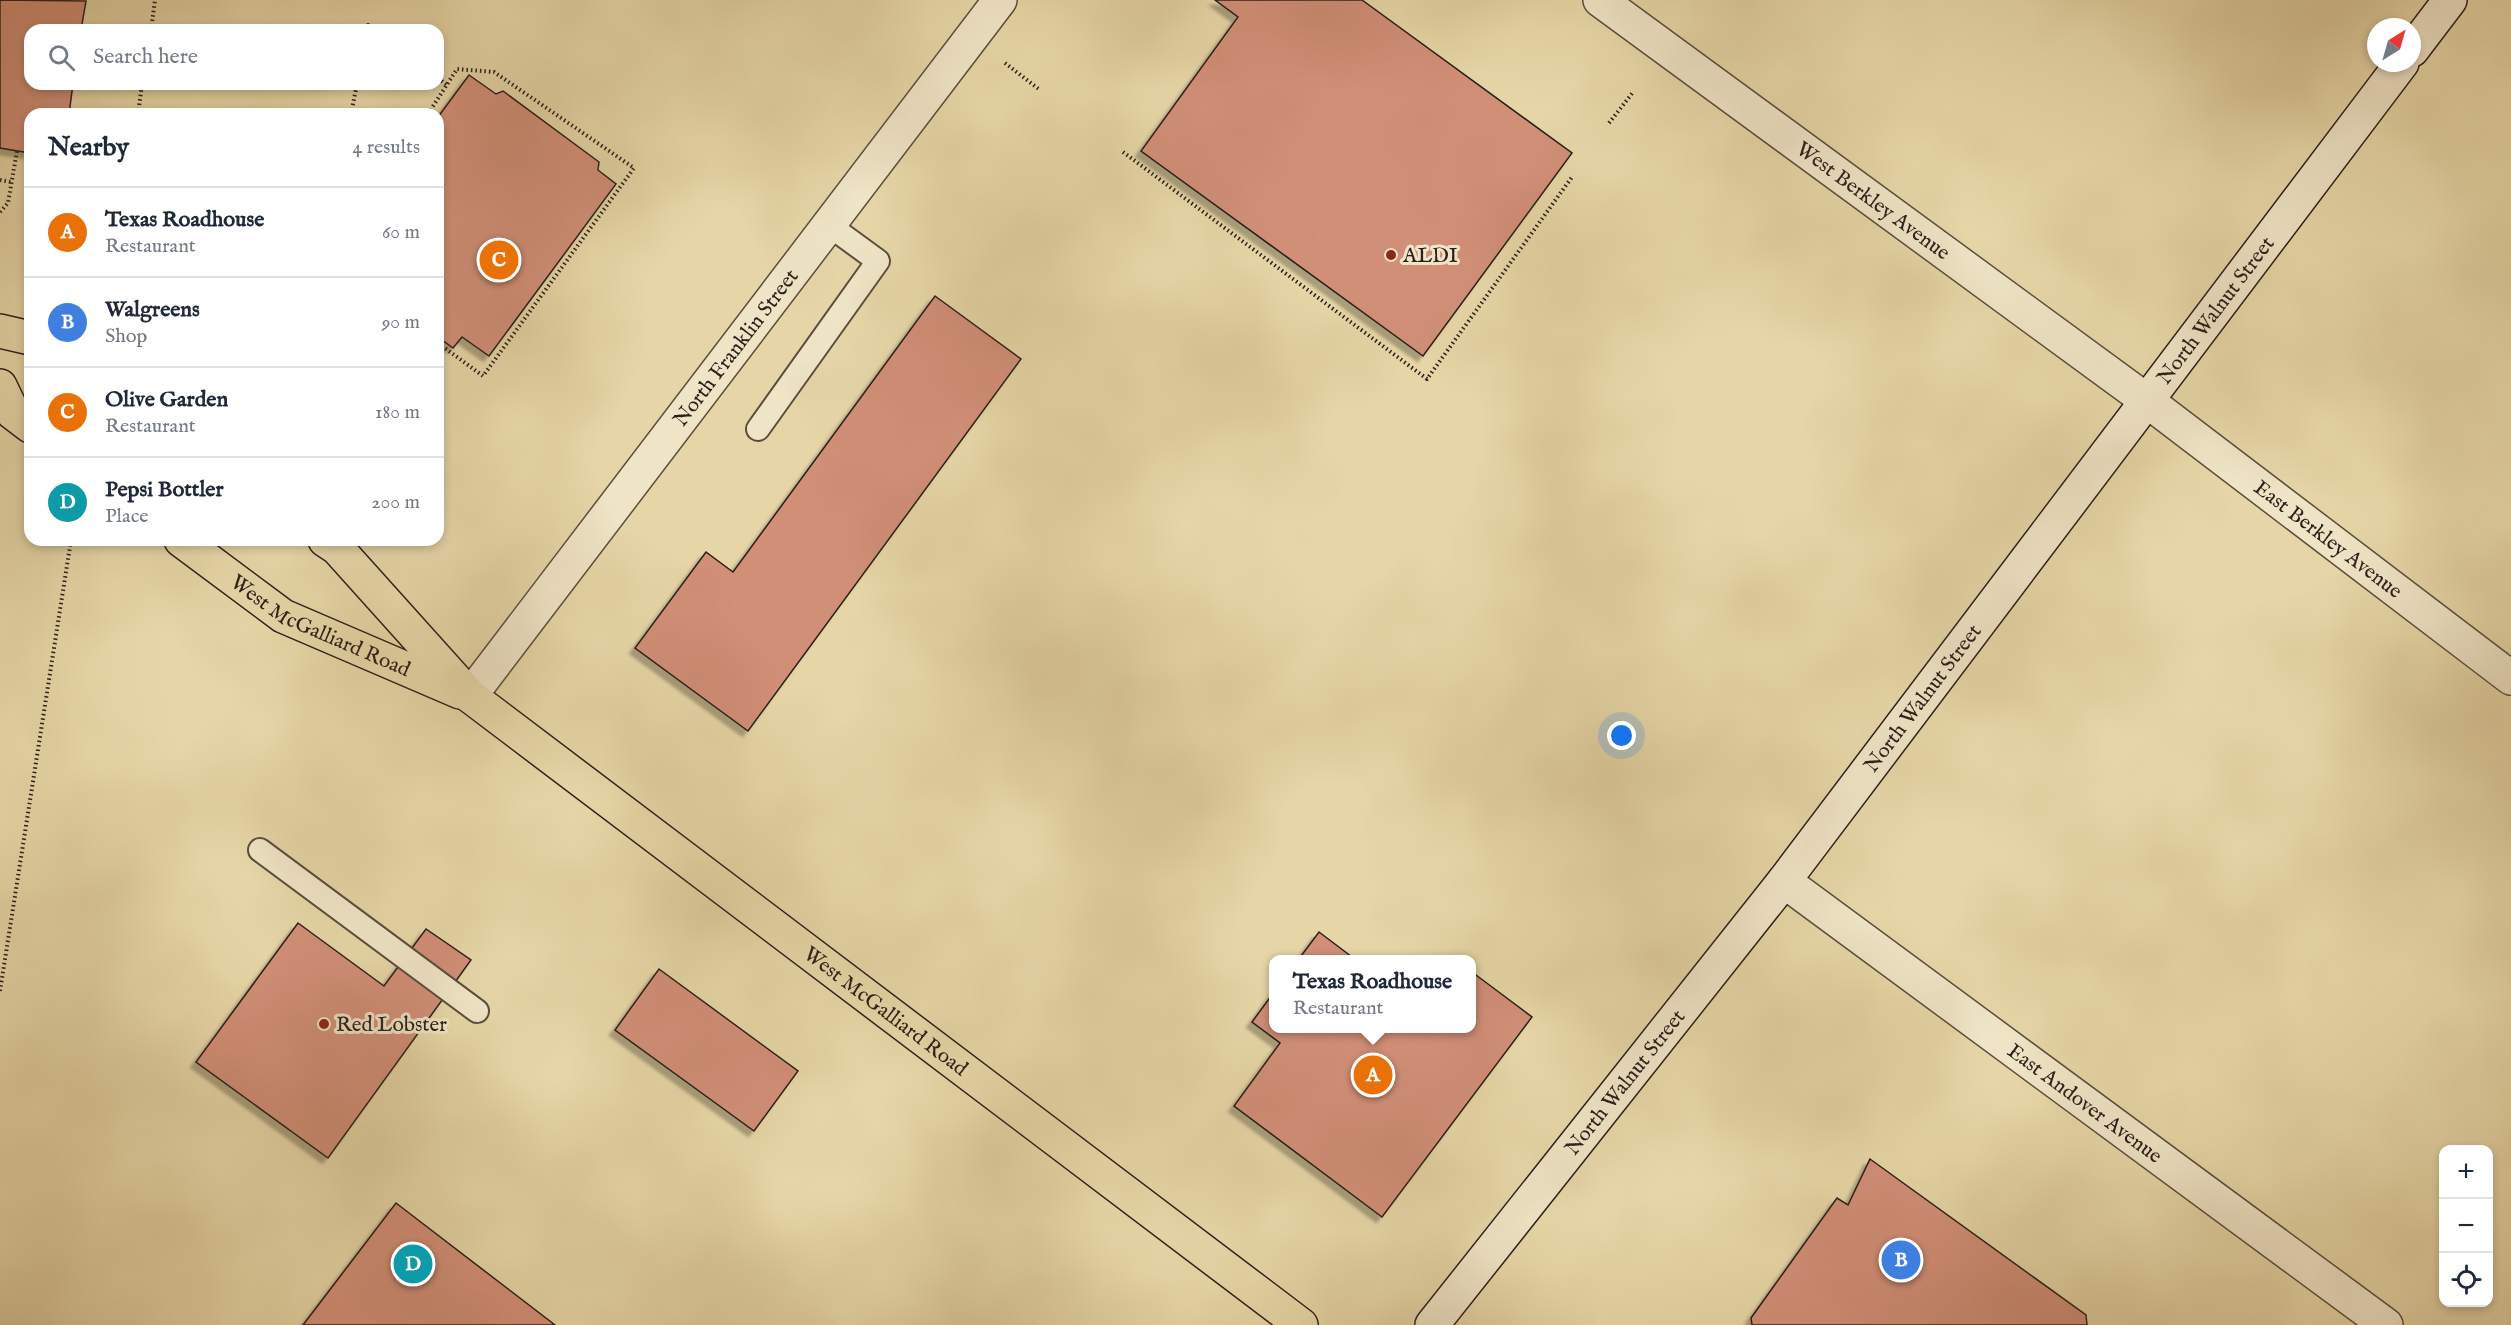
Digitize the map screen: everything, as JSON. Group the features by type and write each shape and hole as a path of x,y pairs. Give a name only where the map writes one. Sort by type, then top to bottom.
{"main road":[{"path":"0,331 24,337"},
{"path":"0,386 13,413 24,421"},
{"name":"West McGalliard Road","path":"189,546 283,616 470,696"},
{"name":"West McGalliard Road","path":"334,546 470,696 1301,1325"}],"street":[{"name":"North Franklin Street","path":"470,696 1000,0"},
{"name":"West Berkley Avenue","path":"1600,0 2146,400"},
{"path":"2421,38 2450,0"},
{"name":"North Walnut Street","path":"1432,1325 1784,880 2395,72"},
{"name":"East Berkley Avenue","path":"2146,400 2511,678"},
{"name":"East Andover Avenue","path":"1784,880 2386,1325"}],"lane":[{"path":"758,429 878,261 830,225"},
{"path":"260,850 477,1011"}],"path":[{"path":"152,24 156,0"},
{"path":"1005,63 1040,90"},
{"path":"432,108 458,69 494,72 634,168 483,376 444,348"},
{"path":"444,83 448,86"},
{"path":"139,108 141,90"},
{"path":"352,108 356,90"},
{"path":"1609,123 1634,91"},
{"path":"0,212 8,203 17,151"},
{"path":"1122,152 1427,379 1572,177"},
{"path":"0,180 11,182"},
{"path":"0,991 70,546"}],"building":[{"path":"0,0 86,1 82,24 24,24 24,90 72,90 70,108 24,108 24,152 0,148"},
{"name":"ALDI","path":"1215,0 1362,0 1572,153 1423,356 1141,151 1238,17"},
{"path":"469,75 496,94 503,91 599,162 598,170 616,184 489,356 462,337 453,348 444,341 444,109"},
{"path":"935,296 1021,359 748,731 635,648 706,552 733,572"},
{"name":"Red Lobster","path":"298,923 384,986 426,929 471,960 328,1158 196,1062"},
{"path":"1319,932 1349,955 1302,955"},
{"path":"659,969 798,1071 754,1131 615,1030"},
{"path":"1476,975 1532,1017 1382,1217 1234,1106 1280,1043 1252,1022 1269,999 1269,1033 1476,1033"},
{"path":"1870,1159 2086,1315 2087,1325 1752,1325 1751,1318 1837,1198 1848,1205"},
{"path":"396,1203 555,1325 303,1325"}],"place":[{"name":"ALDI","path":"1391,255"},
{"name":"Olive Garden","path":"499,260"},
{"name":"Red Lobster","path":"324,1024"},
{"name":"Texas Roadhouse","path":"1373,1075"},
{"name":"Walgreens","path":"1901,1260"},
{"name":"Pepsi Bottler","path":"413,1264"}]}
